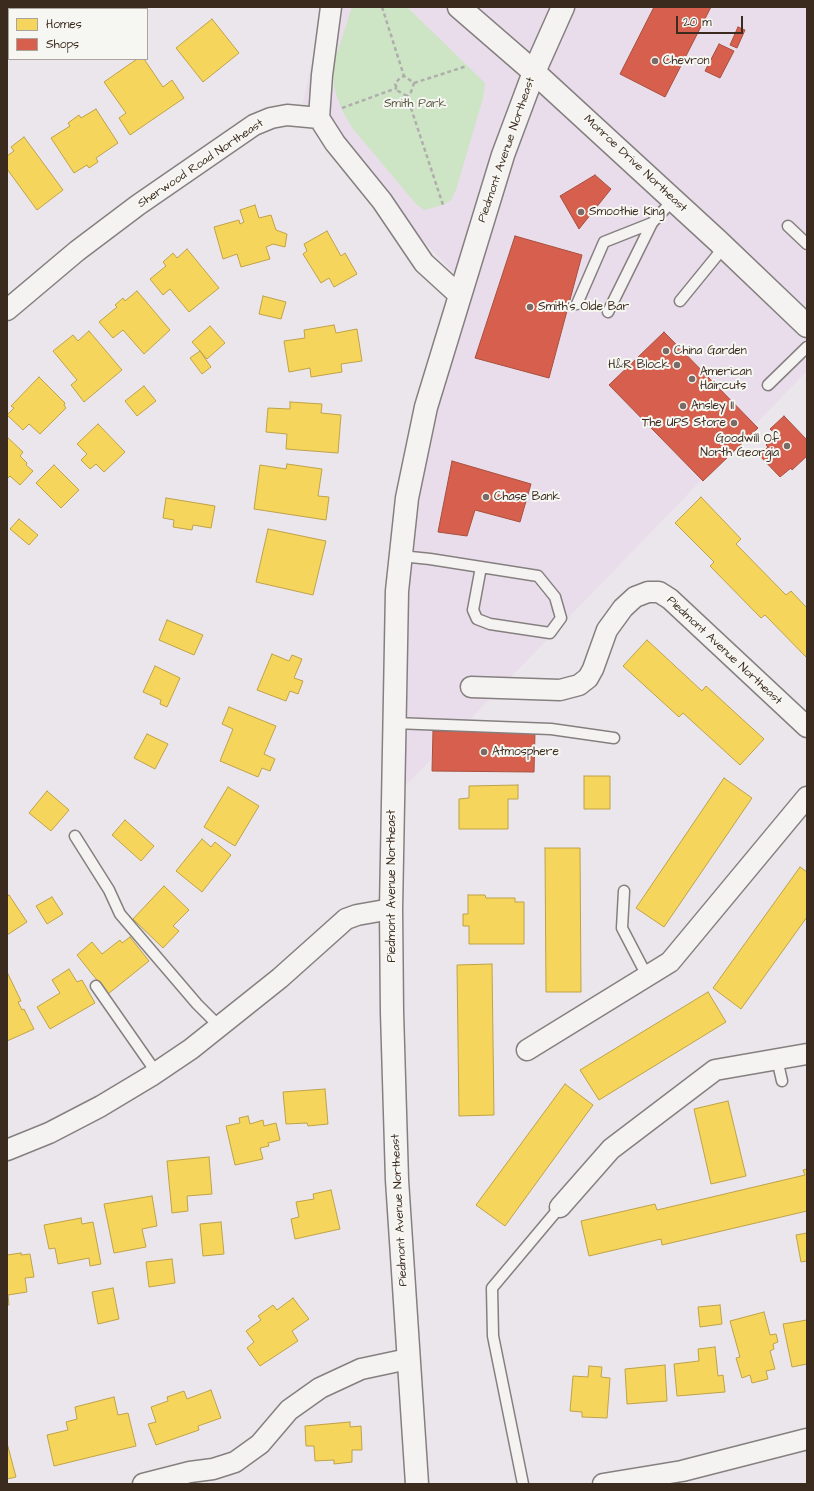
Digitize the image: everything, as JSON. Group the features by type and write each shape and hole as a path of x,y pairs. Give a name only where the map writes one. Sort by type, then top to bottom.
{"main road":[{"name":"Monroe Drive Northeast","path":"458,7 534,72 724,247 807,326"},
{"name":"Piedmont Avenue Northeast","path":"417,1484 397,1180 392,1012 391,909 397,591 407,498 426,407 503,155 534,72 563,7"}],"street":[{"path":"331,7 322,75 319,118 335,143 382,201 424,263 459,295"},
{"name":"Sherwood Road Northeast","path":"7,310 83,246 254,125 271,118 287,115 319,118"},
{"name":"Piedmont Avenue Northeast","path":"471,688 560,690 579,685 588,678 593,669 607,630 623,608 635,597 648,592 660,592 670,599 807,727"},
{"path":"527,1050 670,962 807,797"},
{"path":"7,1150 49,1133 95,1109 191,1049 280,978 346,919 357,915 391,909"},
{"path":"560,1207 611,1149 715,1070 807,1054"},
{"path":"143,1484 190,1472 213,1469 235,1462 260,1444 289,1410 320,1388 361,1369 408,1360"},
{"path":"603,1484 682,1471 807,1439"}],"lane":[{"path":"608,312 652,223 673,200"},
{"path":"578,304 604,242 652,223"},
{"path":"788,226 807,244"},
{"path":"680,301 724,247"},
{"path":"768,385 807,347"},
{"path":"401,556 481,567 538,576 555,597 561,618 550,633 490,624 477,619 473,610 481,567"},
{"path":"394,723 551,729 614,738"},
{"path":"75,836 108,890 120,914 197,1004 220,1027"},
{"path":"624,891 622,928 647,976"},
{"path":"96,986 156,1072"},
{"path":"778,1059 782,1080"},
{"path":"523,1484 493,1336 492,1288 560,1207"}],"path":[{"path":"382,7 404,76 414,83"},
{"path":"414,83 467,66"},
{"path":"404,76 395,84 398,91 407,96 443,205"},
{"path":"407,96 411,92 414,83"},
{"path":"319,118 341,108 397,88"}],"shaded area":[{"path":"324,7 807,7 807,371 391,801 405,519 462,282 301,112"}],"green space":[{"name":"Smith Park","path":"352,7 407,7 485,83 483,98 456,190 451,200 443,205 424,210 416,204 353,129 343,112 334,86 333,65"}],"building: Homes":[{"path":"52,7 52,8 27,8"},
{"path":"212,19 239,53 203,82 176,48"},
{"path":"136,60 145,60 163,87 172,80 184,98 130,135 119,118 126,113 104,82"},
{"path":"96,109 118,143 96,158 98,162 89,168 87,165 74,173 51,138 70,126 68,123 79,115 81,118"},
{"path":"24,137 63,190 37,210 7,169 7,156 14,151 11,147"},
{"path":"255,205 259,218 271,215 276,230 287,234 285,247 273,244 266,247 270,259 241,267 237,254 223,259 214,227 239,220 240,224 244,222 240,210"},
{"path":"327,231 341,256 345,253 357,274 334,287 329,278 321,283 303,254 307,251 304,244"},
{"path":"187,249 219,288 189,312 170,289 163,295 150,279 166,266 163,262 173,253 177,258"},
{"path":"137,291 170,330 144,354 123,330 113,338 99,322 117,307 115,305 123,298 125,301"},
{"path":"263,296 286,302 281,319 259,314"},
{"path":"334,325 336,333 357,329 362,361 341,364 342,372 311,377 310,368 289,372 284,341 305,338 304,330"},
{"path":"210,326 225,343 207,359 192,342"},
{"path":"89,331 122,370 84,402 71,385 77,380 53,351 73,335 78,341"},
{"path":"200,351 211,367 202,374 190,358"},
{"path":"39,377 65,403 64,405 66,408 40,434 29,424 23,430 7,415 14,408 11,406"},
{"path":"144,386 156,401 137,416 125,401"},
{"path":"290,402 322,404 321,413 341,415 338,453 286,449 287,434 266,432 268,408 290,409"},
{"path":"98,424 125,452 104,472 96,464 90,469 81,460 87,454 77,444"},
{"path":"7,437 23,452 20,456 27,463 26,465 33,471 20,485 10,476 7,479"},
{"path":"287,464 322,469 318,496 329,497 326,520 254,509 260,465 286,469"},
{"path":"54,465 79,490 61,508 36,483"},
{"path":"701,497 741,539 736,544 786,595 791,591 807,608 807,658 765,615 761,618 710,566 714,562 675,523"},
{"path":"166,498 215,506 211,528 193,525 192,530 173,527 174,520 163,518"},
{"path":"19,519 38,535 29,545 10,529"},
{"path":"268,529 326,541 313,595 256,582"},
{"path":"167,620 203,635 194,655 159,640"},
{"path":"647,640 702,691 706,686 764,739 740,765 683,713 679,717 623,666"},
{"path":"272,654 289,661 292,655 302,659 294,678 303,681 298,694 290,691 286,701 257,690"},
{"path":"155,666 180,678 167,707 160,704 161,700 143,692"},
{"path":"229,707 276,726 264,754 275,759 270,771 262,768 258,777 220,761 233,729 222,724"},
{"path":"147,734 168,744 155,769 134,758"},
{"path":"584,776 610,776 610,809 584,809"},
{"path":"724,778 752,798 664,927 636,908"},
{"path":"518,785 518,799 508,799 508,829 459,829 459,799 469,798 469,786"},
{"path":"228,787 259,806 235,846 204,827"},
{"path":"47,791 69,810 51,831 29,813"},
{"path":"125,820 154,846 141,861 112,835"},
{"path":"202,839 211,847 215,842 231,855 202,892 176,871"},
{"path":"545,848 580,848 581,992 546,992"},
{"path":"800,867 807,872 807,917 741,1009 713,988"},
{"path":"164,886 189,910 173,926 179,931 163,948 133,919"},
{"path":"9,895 27,922 7,935 7,897"},
{"path":"468,895 485,895 486,898 515,898 515,902 524,902 524,944 469,944 469,926 463,926 463,914 468,914"},
{"path":"52,897 63,914 47,924 36,906"},
{"path":"130,937 149,961 108,994 77,955 92,942 102,954 120,940 122,943"},
{"path":"492,964 494,1115 459,1116 457,965"},
{"path":"69,969 77,982 82,980 95,1003 50,1029 37,1007 60,993 52,980"},
{"path":"7,972 21,1001 18,1002 22,1010 24,1009 34,1029 7,1041"},
{"path":"708,992 726,1022 599,1100 580,1070"},
{"path":"565,1084 593,1105 505,1226 476,1205"},
{"path":"325,1089 328,1124 308,1126 307,1123 286,1124 283,1092"},
{"path":"728,1101 746,1176 711,1184 694,1109"},
{"path":"248,1116 250,1124 263,1120 264,1126 276,1123 280,1140 268,1143 269,1146 260,1148 263,1159 235,1165 226,1126 240,1123 239,1118"},
{"path":"209,1157 212,1194 187,1196 188,1211 172,1213 167,1161"},
{"path":"807,1169 807,1211 662,1245 661,1239 589,1256 581,1221 655,1204 657,1210 805,1175 803,1170"},
{"path":"331,1190 340,1229 295,1239 291,1219 299,1217 296,1202 314,1199 313,1194"},
{"path":"152,1196 157,1226 142,1229 146,1247 114,1253 104,1204"},
{"path":"81,1218 82,1224 93,1222 101,1264 90,1266 89,1258 58,1264 55,1248 49,1249 44,1225"},
{"path":"221,1222 224,1254 203,1256 200,1224"},
{"path":"807,1233 807,1261 801,1262 796,1235"},
{"path":"21,1253 21,1255 30,1254 34,1277 25,1278 27,1292 8,1295 9,1305 7,1305 7,1255"},
{"path":"172,1259 175,1283 149,1287 146,1262"},
{"path":"113,1288 119,1319 98,1324 92,1292"},
{"path":"293,1298 309,1319 292,1331 298,1341 260,1366 247,1348 254,1342 246,1331 261,1320 258,1316 273,1305 277,1310"},
{"path":"720,1305 722,1324 700,1327 698,1307"},
{"path":"764,1312 770,1335 776,1334 778,1342 773,1344 774,1349 770,1351 775,1369 766,1371 768,1379 752,1383 750,1375 742,1378 736,1358 740,1357 730,1321"},
{"path":"807,1320 807,1364 792,1367 783,1324"},
{"path":"715,1347 718,1376 723,1375 725,1392 677,1396 674,1364 699,1361 698,1349"},
{"path":"665,1365 667,1401 627,1404 625,1369"},
{"path":"589,1366 602,1367 601,1377 610,1378 607,1418 582,1417 582,1412 570,1411 573,1376 588,1377"},
{"path":"211,1390 221,1418 198,1426 199,1430 156,1445 148,1424 156,1422 151,1407 168,1401 167,1397 184,1391 187,1399"},
{"path":"114,1397 118,1415 128,1413 136,1446 54,1466 47,1435 68,1430 66,1422 77,1419 75,1407"},
{"path":"350,1422 350,1427 361,1426 362,1450 352,1450 352,1462 334,1464 334,1460 315,1461 314,1446 306,1446 305,1426"},
{"path":"7,1443 16,1477 7,1479"}],"building: Shops":[{"name":"Chevron","path":"654,7 711,7 665,97 620,74"},
{"path":"738,27 745,30 737,48 730,45"},
{"path":"719,44 734,51 720,78 705,71"},
{"name":"Smoothie King","path":"595,175 611,189 579,229 560,196"},
{"name":"Smith's Olde Bar","path":"515,236 582,255 549,378 475,358"},
{"name":"Ansley II","path":"664,332 758,428 703,481 609,385"},
{"name":"Goodwill Of North Georgia","path":"784,416 807,440 807,456 792,470 791,468 780,477 759,455 768,447 766,445 776,435 770,429"},
{"name":"Chase Bank","path":"452,461 531,484 520,522 475,510 467,536 438,532"},
{"name":"Atmosphere","path":"433,731 535,732 534,772 432,771"}],"place":[{"name":"Chevron","path":"655,61"},
{"name":"Smoothie King","path":"581,212"},
{"name":"Smith's Olde Bar","path":"530,307"},
{"name":"China Garden","path":"666,351"},
{"name":"H&R Block","path":"677,365"},
{"name":"American Haircuts","path":"692,379"},
{"name":"Ansley II","path":"683,406"},
{"name":"The UPS Store","path":"734,423"},
{"name":"Goodwill Of North Georgia","path":"787,446"},
{"name":"Chase Bank","path":"486,497"},
{"name":"Atmosphere","path":"484,752"}]}
